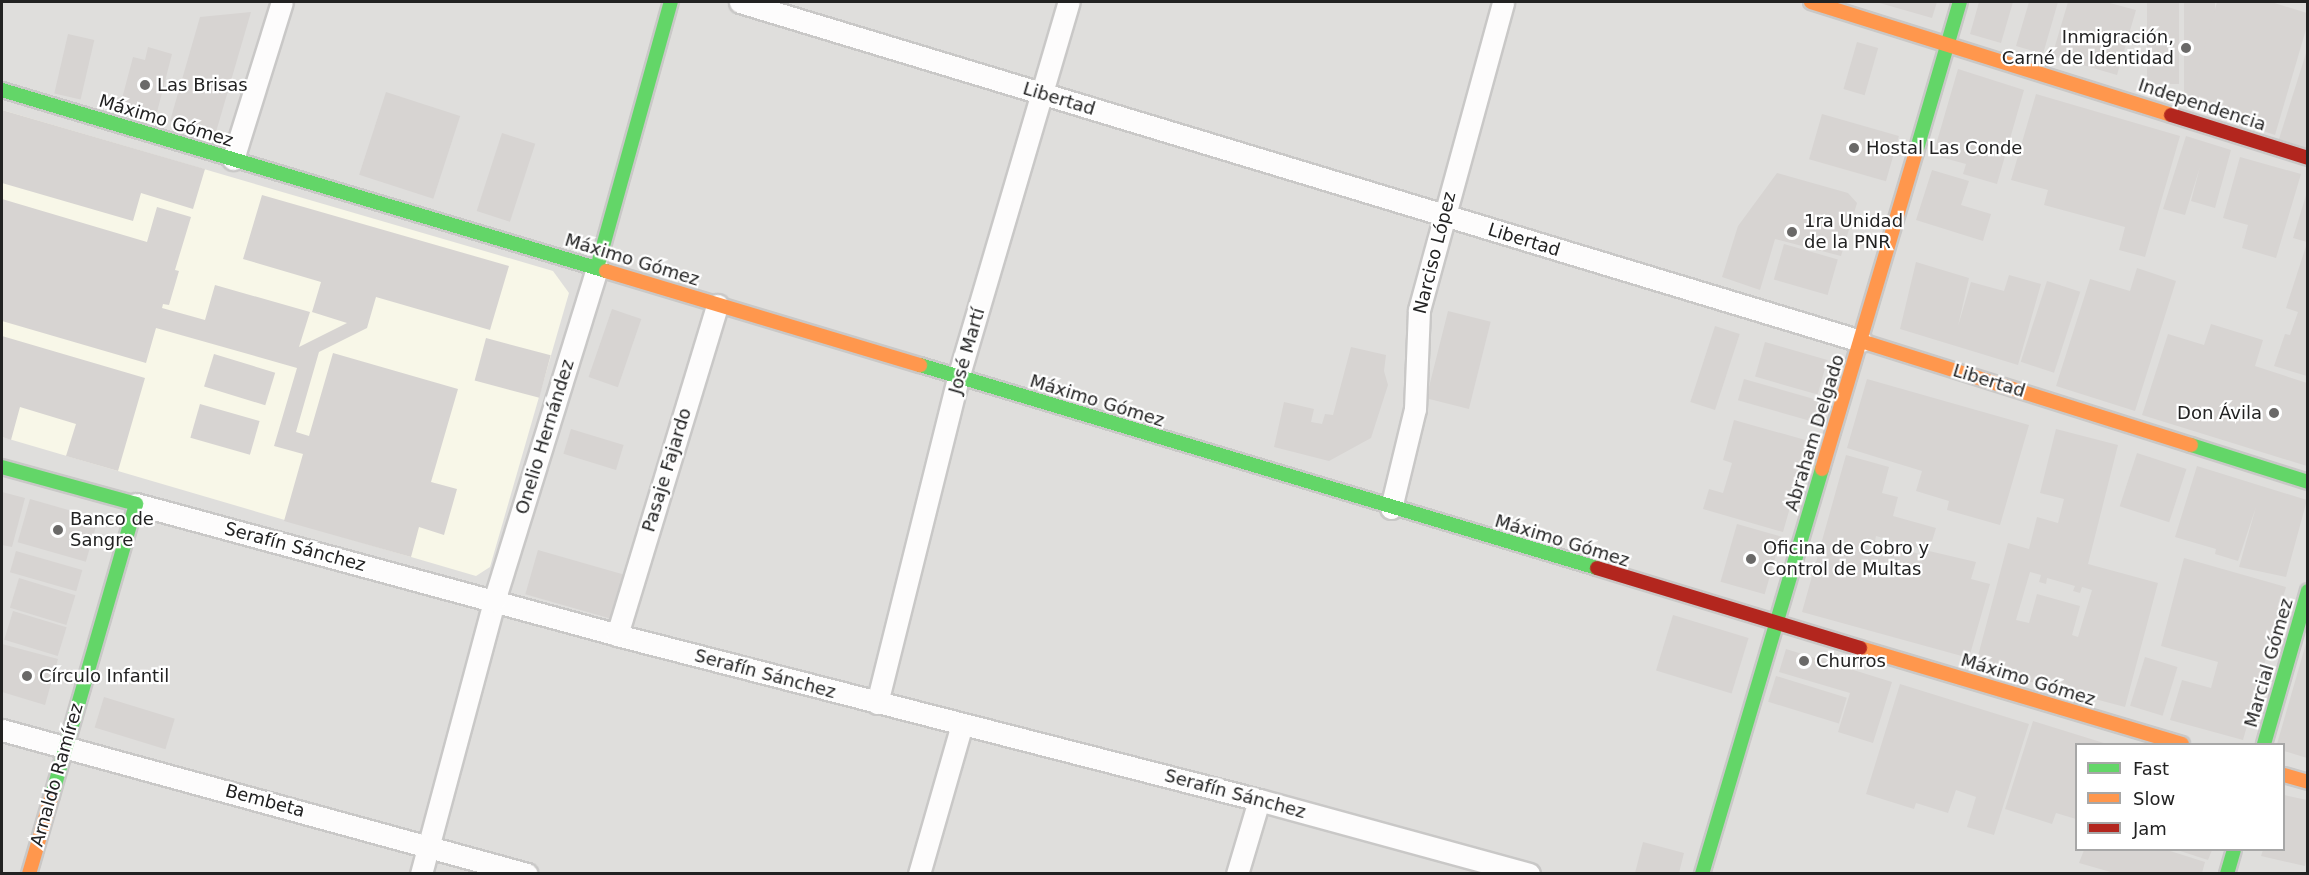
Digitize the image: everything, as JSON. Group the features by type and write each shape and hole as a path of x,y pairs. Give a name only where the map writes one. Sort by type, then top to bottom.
{"main road":[{"name":"Onelio Hernández","path":"597,268 671,2"},
{"name":"Independencia","path":"1810,2 1948,43 2307,158"},
{"name":"Abraham Delgado","path":"1702,873 1960,2"},
{"name":"Máximo Gómez","path":"2,90 2179,743"},
{"name":"Libertad","path":"1861,341 2307,482"},
{"name":"Serafín Sánchez","path":"2,467 136,504"},
{"name":"Arnaldo Ramírez","path":"28,873 136,504"},
{"name":"Marcial Gómez","path":"2264,743 2307,591"},
{"path":"2285,776 2307,782"},
{"path":"2227,873 2233,851"}],"street":[{"path":"233,159 282,2"},
{"name":"Libertad","path":"740,2 1861,341"},
{"name":"José Martí","path":"877,703 958,378 1069,2"},
{"name":"Narciso López","path":"1391,508 1415,409 1419,310 1503,2"},
{"name":"Onelio Hernández","path":"421,873 494,601 597,268"},
{"name":"Pasaje Fajardo","path":"617,635 717,305"},
{"name":"Serafín Sánchez","path":"136,504 617,635 1258,800 1529,873"},
{"path":"919,873 962,724"},
{"name":"Bembeta","path":"2,730 527,873"},
{"path":"1237,873 1258,800"}],"shaded area":[{"path":"2,2 2307,2 2307,873 2,874"},
{"path":"2,110 553,271 569,293 490,567 476,576 2,437"}],"building":[{"path":"1876,2 1937,2 1932,18"},
{"path":"1979,2 2013,2 2001,43 1970,34"},
{"path":"2029,2 2058,2 2043,54 2016,46"},
{"path":"2068,2 2106,2 2136,10 2117,75 2052,56"},
{"path":"2147,2 2179,2 2179,84 2147,84"},
{"path":"2184,2 2215,2 2215,98 2184,98"},
{"path":"2217,2 2271,2 2307,13 2307,26 2275,135 2188,106"},
{"path":"251,12 216,132 170,121 200,17"},
{"path":"68,34 94,40 81,100 54,93"},
{"path":"1857,42 1878,48 1865,95 1843,89"},
{"name":"Las Brisas","path":"148,47 172,54 155,120 119,110 133,57 145,60"},
{"path":"2307,50 2307,148 2279,139"},
{"path":"1958,69 2024,90 1997,184 1963,174 1966,164 1933,155"},
{"path":"386,92 460,116 433,199 359,175"},
{"path":"2036,94 2180,136 2145,257 2119,250 2125,227 2044,205 2048,190 2011,180"},
{"path":"2,110 205,169 193,209 141,193 133,221 2,183"},
{"name":"Hostal Las Conde","path":"1822,114 1899,136 1886,181 1809,159"},
{"path":"502,133 535,144 510,222 477,211"},
{"path":"2186,136 2231,150 2215,208 2191,201 2200,167 2185,215 2163,209"},
{"path":"2240,157 2301,174 2276,258 2242,248 2248,225 2223,218"},
{"path":"1932,170 1969,181 1961,205 1991,214 1983,241 1916,220"},
{"name":"1ra Unidad de la PNR","path":"1777,173 1848,193 1857,203 1841,256 1775,239 1760,290 1722,277 1738,226"},
{"path":"2307,192 2307,242 2293,238"},
{"path":"262,195 509,266 490,330 376,297 367,328 319,352 296,432 309,436 333,353 458,389 431,482 457,489 444,535 419,527 411,557 284,521 303,454 274,446 297,368 156,328 146,363 2,321 2,199 147,242 157,207 191,217 175,270 179,271 169,305 163,304 162,308 205,320 215,285 310,312 299,347 347,323 312,312 321,282 243,259"},
{"path":"2307,243 2307,376 2274,366 2285,334 2290,335 2298,312 2286,308"},
{"path":"1784,244 1838,259 1828,295 1774,280"},
{"path":"1916,262 1969,278 1958,326 1971,282 2004,291 2009,275 2041,284 2018,365 1900,329"},
{"path":"2137,268 2176,281 2135,411 2056,386 2090,279 2130,291"},
{"path":"2047,281 2080,292 2054,373 2021,362"},
{"path":"612,309 641,319 618,387 589,377"},
{"path":"1448,311 1491,322 1469,409 1426,398"},
{"path":"2211,324 2263,340 2255,366 2307,383 2307,466 2142,415 2168,334 2204,345"},
{"path":"1715,326 1740,334 1715,410 1690,402"},
{"path":"2,336 145,378 118,471 66,456 76,424 20,407 11,440 2,437"},
{"path":"486,338 551,355 539,398 475,381"},
{"path":"1765,342 1827,360 1818,395 1755,377"},
{"path":"1351,347 1386,355 1384,371 1388,385 1371,438 1329,461 1274,447 1284,402 1314,409 1311,422 1322,424 1325,414 1333,415"},
{"path":"214,354 275,373 265,405 204,387"},
{"path":"1744,379 1821,401 1815,422 1738,400"},
{"path":"1867,379 2029,425 2000,525 1947,510 1949,501 1916,491 1922,471 1847,448"},
{"path":"200,404 260,421 250,455 190,438"},
{"path":"1734,420 1809,441 1783,532 1703,509 1709,489 1723,493 1732,463 1723,460"},
{"path":"571,429 624,445 616,470 563,454"},
{"path":"2056,429 2118,445 2088,564 2158,583 2125,707 1975,667 2008,543 2029,549 2037,517 2058,523 2064,499 2040,493","holes":["2030,572 2041,575 2039,582 2046,584 2047,578 2075,586 2073,591 2080,593 2082,587 2092,590 2078,637 2072,635 2080,606 2037,594 2029,623 2016,620"]},
{"path":"2137,453 2186,469 2169,522 2120,506"},
{"path":"1846,455 1889,467 1882,493 1898,497 1893,516 1936,528 1929,551 1976,562 1971,579 1990,584 1969,658 1802,612","holes":["1876,536 1928,551 1926,556 1875,541"]},
{"path":"2197,466 2307,500 2286,577 2239,567 2256,507 2238,561 2215,554 2216,549 2175,537"},
{"path":"2,492 25,498 12,547 2,545"},
{"name":"Banco de Sangre","path":"30,499 98,519 86,562 18,542"},
{"name":"Oficina de Cobro y Control de Multas","path":"1737,524 1781,537 1765,594 1720,582"},
{"path":"538,550 624,575 611,619 525,594"},
{"path":"16,551 82,570 76,591 10,572"},
{"path":"2184,558 2286,587 2243,740 2170,720 2182,680 2211,688 2218,662 2161,646"},
{"path":"19,578 75,595 66,625 10,608"},
{"path":"13,611 67,627 58,656 4,640"},
{"path":"1673,615 1749,638 1732,694 1656,670"},
{"path":"2307,640 2307,758 2285,751 2285,743 2277,743"},
{"name":"Círculo Infantil","path":"2,644 58,659 45,705 2,692"},
{"path":"1786,649 1892,682 1873,743 1838,732 1850,693 1779,672"},
{"path":"2145,657 2178,667 2163,716 2130,706"},
{"path":"1776,676 1847,698 1839,723 1768,702"},
{"path":"1900,684 2029,724 1994,835 1967,827 1976,797 1956,790 1948,813 1916,803 1914,809 1866,794"},
{"path":"104,697 175,719 165,749 95,728"},
{"path":"2033,721 2104,743 2075,743 2075,819 2056,813 2052,824 2005,809"},
{"path":"2285,795 2307,800 2305,866 2261,856 2263,851 2285,851"},
{"path":"1643,842 1684,853 1679,873 1635,873"},
{"path":"2084,851 2170,851 2205,862 2202,873 2114,873 2079,863"},
{"path":"2180,851 2212,851 2208,860"}],"traffic: fast":[{"path":"597,268 671,2"},
{"path":"1916,152 1960,2"},
{"path":"2,90 606,271"},
{"path":"920,365 1597,568"},
{"path":"2191,445 2308,482"},
{"path":"2,467 136,504 52,795"},
{"path":"1702,874 1822,469"},
{"path":"2264,743 2308,591"},
{"path":"2227,874 2234,851"}],"traffic: slow":[{"path":"1811,2 2171,115"},
{"path":"1822,469 1916,152"},
{"path":"606,271 920,365"},
{"path":"1861,341 2191,445"},
{"path":"1860,648 2179,743"},
{"path":"2285,775 2308,782"},
{"path":"29,874 52,795"}],"traffic: jam":[{"path":"2171,115 2308,158"},
{"path":"1597,568 1860,648"}],"place":[{"name":"Inmigración, Carné de Identidad","path":"2186,48"},
{"name":"Las Brisas","path":"145,85"},
{"name":"Hostal Las Conde","path":"1854,148"},
{"name":"1ra Unidad de la PNR","path":"1792,232"},
{"name":"Don Ávila","path":"2274,413"},
{"name":"Banco de Sangre","path":"58,530"},
{"name":"Oficina de Cobro y Control de Multas","path":"1751,559"},
{"name":"Churros","path":"1804,661"},
{"name":"Círculo Infantil","path":"27,676"}]}
